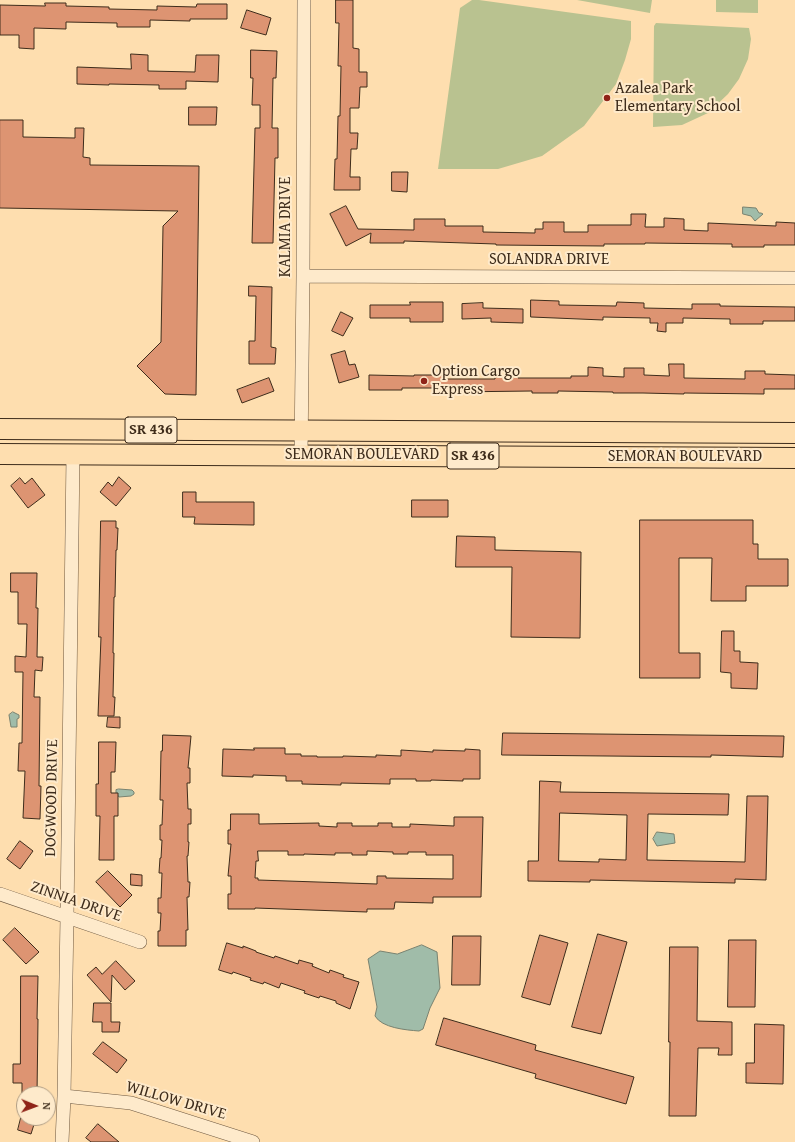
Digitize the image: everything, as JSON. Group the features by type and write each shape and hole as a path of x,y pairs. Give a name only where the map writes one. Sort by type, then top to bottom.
{"main road":[{"name":"SEMORAN BOULEVARD","path":"0,429 795,433"},
{"name":"SEMORAN BOULEVARD","path":"0,454 795,458"}],"street":[{"name":"KALMIA DRIVE","path":"301,455 304,0"},
{"name":"SOLANDRA DRIVE","path":"303,276 795,278"},
{"name":"DOGWOOD DRIVE","path":"62,1142 67,917 73,454"},
{"name":"ZINNIA DRIVE","path":"0,894 140,942"},
{"name":"WILLOW DRIVE","path":"64,1096 131,1103 253,1142"}],"green space":[{"path":"472,0 631,21 631,39 616,84 584,126 542,156 498,169 438,169 460,8"},
{"path":"577,0 652,0 650,13"},
{"path":"716,0 758,0 758,13 716,12"},
{"path":"656,23 749,28 751,39 748,59 739,79 728,94 708,113 682,125 653,127 654,26"}],"shaded area":[{"path":"743,207 756,208 759,213 763,214 755,221 751,216 743,214"},
{"path":"13,712 19,715 19,718 17,719 17,727 11,727 9,715"},
{"path":"116,790 132,790 134,794 131,796 119,797"},
{"path":"657,832 674,834 675,843 657,846 653,839"},
{"path":"422,945 437,952 440,988 430,1008 423,1029 419,1031 389,1026 378,1020 375,1016 377,1007 368,959 380,951 397,954"}],"building":[{"path":"336,0 353,0 353,48 359,49 359,72 367,72 367,87 360,87 359,108 350,108 350,133 358,133 357,149 351,149 350,177 360,177 360,190 334,190 335,159 337,159 338,116 340,116 341,66 338,66 339,23 336,23"},
{"path":"45,3 66,3 66,6 109,7 109,9 157,10 157,6 196,7 197,4 227,4 227,19 190,19 190,21 150,20 150,27 117,27 117,23 66,22 66,29 34,28 34,49 19,48 19,35 0,35 0,5 45,6"},
{"path":"247,10 271,18 266,35 241,28"},
{"path":"251,50 277,51 276,78 273,78 272,128 278,128 278,158 275,158 273,243 252,243 255,128 260,128 260,105 252,105 253,78 251,78"},
{"path":"131,54 148,55 148,71 195,72 196,55 219,55 218,82 186,81 186,89 159,89 159,85 77,84 77,67 131,69"},
{"path":"189,107 217,107 216,125 189,125"},
{"path":"0,120 23,120 23,137 75,138 75,128 84,128 83,157 90,158 90,165 199,166 196,395 165,394 137,366 161,342 163,226 178,211 0,208"},
{"path":"392,172 408,172 407,192 392,191"},
{"path":"346,206 358,229 414,230 414,219 445,219 445,226 483,226 483,232 535,233 535,229 543,229 543,222 564,222 564,232 588,232 588,225 631,225 631,214 646,214 645,227 664,227 664,218 684,219 684,230 708,231 708,223 776,226 776,222 795,223 795,245 732,247 732,244 645,243 604,244 604,246 496,245 404,241 404,243 370,243 371,233 346,246 330,214"},
{"path":"249,286 272,287 271,347 276,348 275,364 249,364 249,341 255,341 256,296 249,296"},
{"path":"531,300 559,301 559,305 616,306 617,302 644,303 644,308 692,309 692,304 795,307 795,321 763,321 763,324 730,324 730,319 683,318 683,323 666,323 666,332 657,331 658,323 650,323 650,318 603,317 603,320 531,317"},
{"path":"410,302 443,302 443,322 410,322 410,318 370,318 370,305 410,305"},
{"path":"483,303 483,308 523,309 523,323 491,322 491,318 462,319 462,304"},
{"path":"341,312 353,318 343,336 332,331"},
{"path":"345,351 349,365 355,364 359,377 339,383 331,355"},
{"path":"669,364 684,364 684,378 745,379 745,371 765,371 765,374 795,375 795,389 764,389 764,394 558,391 558,393 532,393 532,391 451,392 451,388 369,390 369,375 444,375 444,379 495,379 495,377 571,378 571,376 588,376 588,367 603,368 603,376 624,377 624,368 644,368 644,375 669,376"},
{"path":"269,378 274,391 242,403 237,390"},
{"path":"119,477 131,488 116,506 100,492 108,482 112,486"},
{"path":"20,478 25,484 32,478 45,495 28,508 11,486"},
{"path":"183,492 196,492 196,502 254,502 254,525 194,524 195,517 183,517"},
{"path":"412,500 448,500 448,517 412,517"},
{"path":"640,520 753,520 753,544 758,544 758,559 788,559 788,586 746,586 746,601 711,601 712,558 679,558 679,653 700,653 700,678 640,678"},
{"path":"101,521 116,521 116,528 118,528 114,597 114,716 98,716 101,637 99,637"},
{"path":"457,536 495,537 495,550 581,552 580,638 511,637 512,567 456,567"},
{"path":"11,573 37,573 37,657 43,657 42,671 35,670 34,697 40,697 40,819 23,818 25,771 18,771 19,743 22,743 23,672 15,672 15,656 26,657 27,624 18,624 18,592 11,592"},
{"path":"722,631 734,631 734,651 740,651 740,662 758,663 757,689 731,688 731,673 721,672"},
{"path":"108,717 120,717 120,728 107,727"},
{"path":"503,733 784,736 783,757 711,755 711,757 502,755"},
{"path":"163,735 191,736 188,768 190,768 190,783 187,783 188,809 191,809 191,824 188,824 189,842 187,856 188,882 190,882 189,897 187,897 188,930 186,930 186,946 158,946 158,931 160,931 161,913 158,913 158,898 161,898 162,873 159,873 162,840 160,840 160,825 162,825 163,800 160,800 161,751"},
{"path":"99,742 116,742 115,772 111,772 111,793 118,793 118,816 114,816 114,860 99,860 100,816 96,816 96,784 98,784"},
{"path":"254,748 285,748 285,754 301,754 301,756 317,757 376,757 376,755 401,756 401,750 433,752 433,750 480,750 480,779 463,779 463,781 416,781 416,779 390,779 390,784 341,783 341,785 302,784 302,781 286,781 286,776 222,776 223,749 254,750"},
{"path":"540,781 561,782 560,792 729,794 728,815 648,814 647,860 745,862 747,796 768,796 766,880 735,879 735,883 590,880 590,882 528,881 528,861 538,861","holes":["560,813 627,815 626,860 599,859 599,862 559,861"]},
{"path":"231,814 259,814 259,824 319,823 319,826 337,827 337,823 352,823 352,826 378,826 378,823 392,823 392,827 410,827 410,824 454,826 454,817 483,817 481,897 433,897 433,903 395,902 394,909 367,909 367,912 255,908 228,909 228,894 231,894 231,876 228,876 231,844 228,844 228,830 230,830","holes":["258,851 288,851 288,855 335,855 335,853 367,855 367,851 393,852 393,854 426,852 426,855 453,855 453,879 386,878 386,876 377,876 377,884 258,880 258,878 255,878"]},
{"path":"20,841 33,851 20,869 7,859"},
{"path":"108,871 132,895 120,907 96,882"},
{"path":"131,874 142,875 142,886 131,885"},
{"path":"15,928 39,952 26,964 3,940"},
{"path":"598,934 627,942 601,1034 572,1027"},
{"path":"540,935 568,943 550,1005 522,997"},
{"path":"453,936 481,936 480,985 452,985"},
{"path":"729,940 756,940 755,1007 728,1007"},
{"path":"227,943 243,948 243,946 274,958 275,956 298,964 299,960 313,964 312,966 329,973 330,970 344,975 343,977 359,982 350,1009 336,1003 336,1001 320,996 319,998 304,993 305,991 281,983 279,988 264,982 263,984 250,980 251,978 233,972 232,974 219,970"},
{"path":"670,947 698,947 697,1021 732,1022 732,1055 718,1055 719,1048 698,1048 696,1116 669,1116"},
{"path":"116,961 135,981 125,990 112,975 111,1002 87,975 96,967 102,974"},
{"path":"21,976 38,976 37,1086 22,1086 22,1083 13,1083 13,1064 20,1064"},
{"path":"94,1003 111,1003 111,1022 120,1022 119,1032 102,1032 102,1022 93,1022"},
{"path":"444,1018 536,1045 535,1050 634,1077 626,1104 535,1078 536,1074 436,1045"},
{"path":"755,1024 784,1025 783,1084 746,1083 746,1063 754,1063"},
{"path":"103,1042 127,1060 117,1073 93,1054"},
{"path":"98,1124 119,1142 91,1142 86,1138"},
{"path":"19,1126 34,1126 31,1134 18,1130"}],"place":[{"name":"Azalea Park Elementary School","path":"607,98"},
{"name":"Option Cargo Express","path":"424,381"}]}
